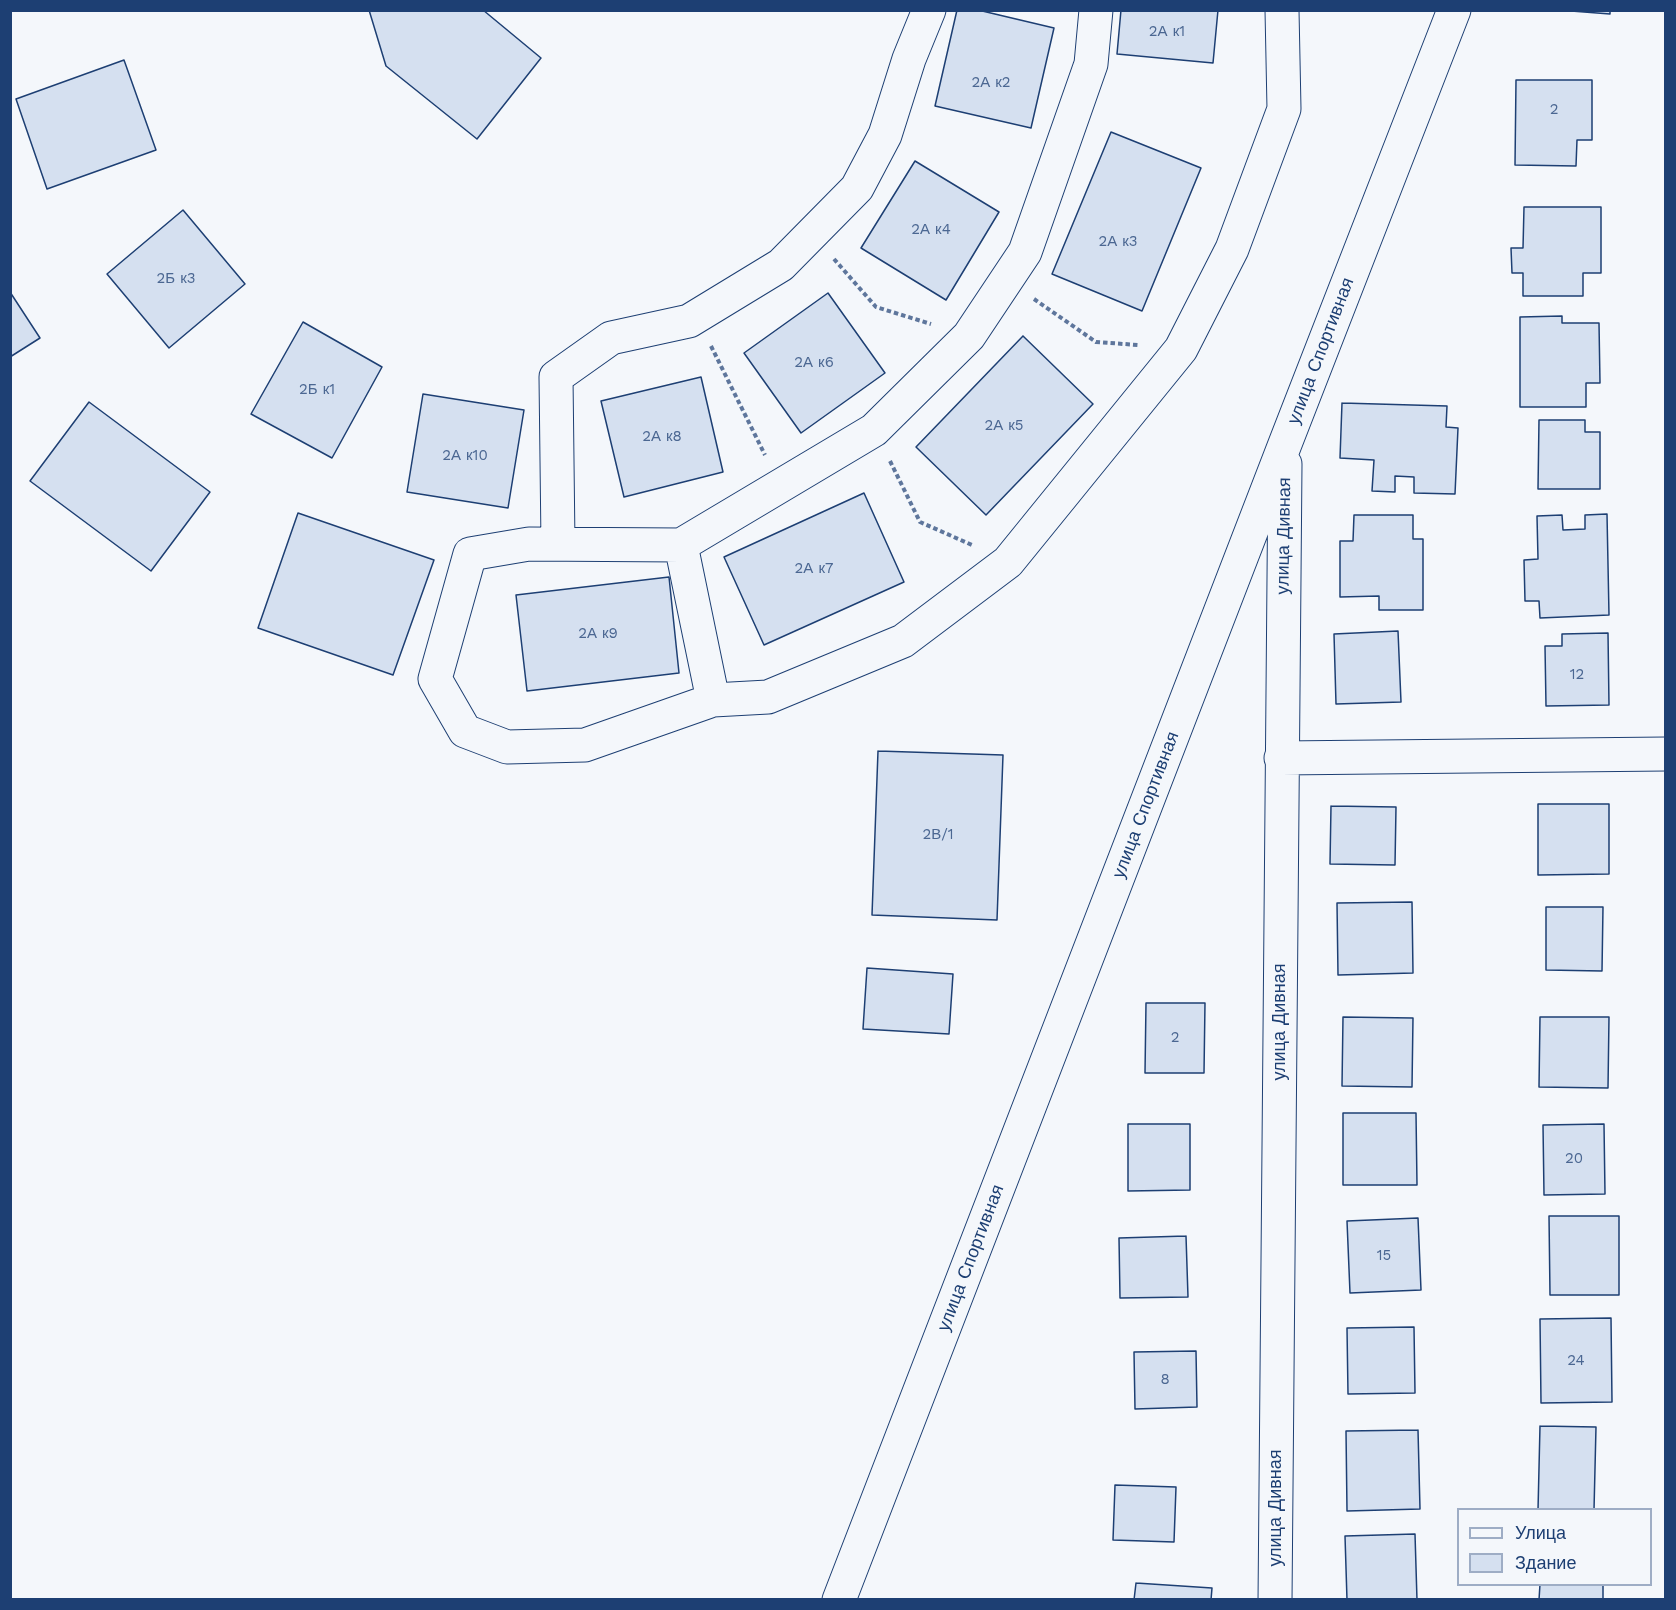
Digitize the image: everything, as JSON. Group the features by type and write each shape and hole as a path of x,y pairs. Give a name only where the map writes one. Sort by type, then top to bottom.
{"street":[{"path":"558,544 556,377 611,338 690,321 781,266 857,188 885,135 909,58 929,10"},
{"path":"1096,10 1091,64 1025,252 969,336 874,430 681,545 529,544 470,554 435,679 465,731 507,747 585,745 713,700 768,697 903,640 1008,562 1181,349 1232,249 1284,109 1282,10"},
{"name":"улица Спортивная","path":"839,1599 1454,10"},
{"name":"улица Дивная","path":"1275,1599 1285,444"},
{"path":"681,545 713,700"},
{"path":"1281,758 1665,754"}],"path":[{"path":"812,234 876,308 969,336"},
{"path":"1007,280 1096,342 1181,349"},
{"path":"696,317 780,485"},
{"path":"874,430 920,522 1008,562"}],"building":[{"path":"369,10 483,10 541,58 477,139 386,66"},
{"path":"957,10 978,10 1054,28 1031,128 935,106"},
{"path":"1121,10 1218,10 1213,63 1117,54"},
{"path":"1558,10 1610,10 1610,14"},
{"path":"124,60 156,150 47,189 16,99"},
{"path":"1516,80 1592,80 1592,140 1577,140 1576,166 1515,165"},
{"path":"1111,132 1201,168 1142,311 1052,274"},
{"path":"915,161 999,212 946,300 861,248"},
{"path":"1524,207 1601,207 1601,273 1583,273 1583,296 1523,296 1523,273 1512,273 1511,248 1523,248"},
{"path":"183,210 245,284 169,348 107,274"},
{"path":"10,292 40,338 10,357"},
{"path":"828,293 885,373 801,433 744,353"},
{"path":"1562,316 1562,323 1599,323 1600,383 1586,383 1586,407 1520,407 1520,317"},
{"path":"303,322 382,367 332,458 251,414"},
{"path":"1023,336 1093,404 986,515 916,447"},
{"path":"701,377 723,472 624,497 601,401"},
{"path":"423,394 524,410 508,508 407,492"},
{"path":"89,402 210,492 151,571 30,481"},
{"path":"1342,403 1447,406 1446,427 1458,428 1455,494 1414,493 1414,477 1395,476 1395,492 1372,491 1374,460 1340,458"},
{"path":"1539,420 1585,420 1585,432 1600,432 1600,489 1538,489"},
{"path":"864,493 904,582 764,645 724,557"},
{"path":"298,513 434,560 393,675 258,628"},
{"path":"1607,514 1609,615 1540,618 1539,601 1525,601 1524,560 1538,559 1537,516 1562,515 1563,530 1585,529 1585,515"},
{"path":"1354,515 1413,515 1413,539 1423,539 1423,610 1379,610 1379,596 1340,597 1340,541 1353,541"},
{"path":"669,577 679,673 527,691 516,595"},
{"path":"1398,631 1401,702 1336,704 1334,634"},
{"path":"1608,633 1609,705 1546,706 1545,646 1562,646 1562,634"},
{"path":"878,751 1003,755 997,920 872,915"},
{"path":"1538,804 1609,804 1609,874 1538,875"},
{"path":"1331,806 1396,807 1395,865 1330,864"},
{"path":"1412,902 1413,973 1338,975 1337,903"},
{"path":"1546,907 1603,907 1602,971 1546,970"},
{"path":"867,968 953,974 949,1034 863,1029"},
{"path":"1146,1003 1205,1003 1204,1073 1145,1073"},
{"path":"1343,1017 1413,1018 1412,1087 1342,1086"},
{"path":"1540,1017 1609,1017 1608,1088 1539,1087"},
{"path":"1343,1113 1416,1113 1417,1185 1343,1185"},
{"path":"1128,1124 1190,1124 1190,1190 1128,1191"},
{"path":"1604,1124 1605,1194 1544,1195 1543,1125"},
{"path":"1549,1216 1619,1216 1619,1295 1550,1295"},
{"path":"1418,1218 1421,1290 1350,1293 1347,1221"},
{"path":"1186,1236 1188,1297 1120,1298 1119,1238"},
{"path":"1611,1318 1612,1402 1541,1403 1540,1319"},
{"path":"1414,1327 1415,1393 1348,1394 1347,1328"},
{"path":"1196,1351 1197,1407 1135,1409 1134,1352"},
{"path":"1540,1426 1596,1427 1594,1508 1538,1508"},
{"path":"1418,1430 1420,1509 1347,1511 1346,1431"},
{"path":"1115,1485 1176,1487 1174,1542 1113,1540"},
{"path":"1415,1534 1417,1600 1347,1600 1345,1536"},
{"path":"1136,1583 1212,1588 1211,1600 1134,1600"},
{"path":"1540,1586 1603,1586 1603,1600 1539,1600"}]}
